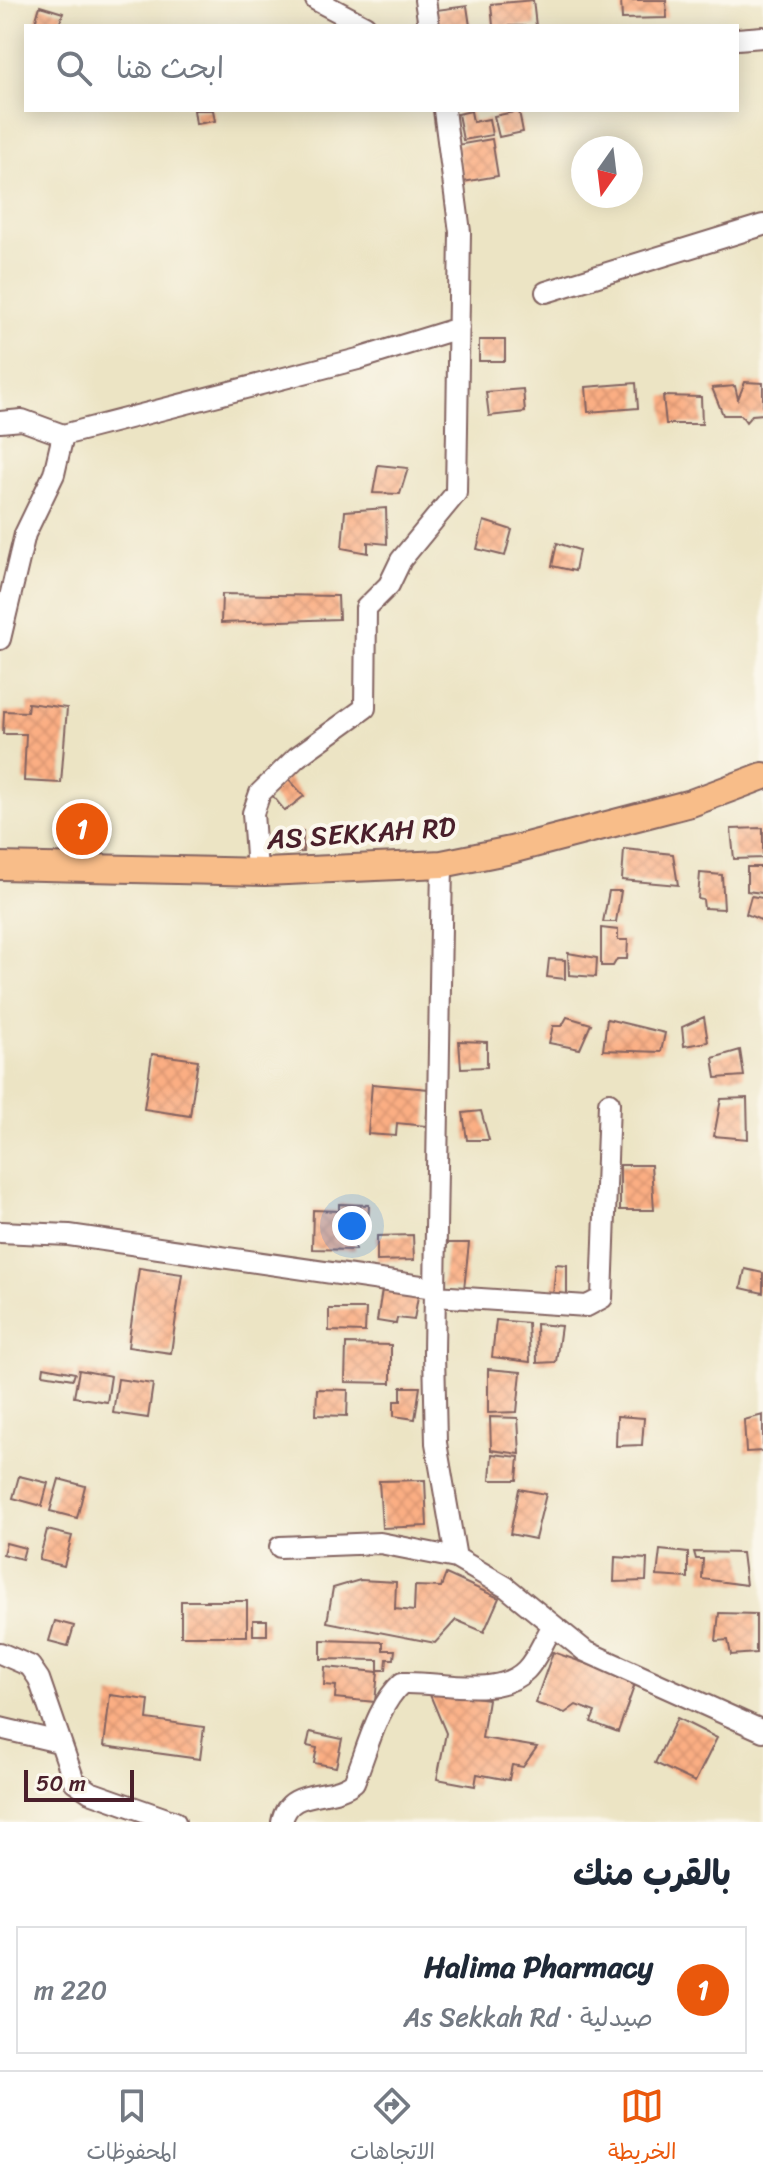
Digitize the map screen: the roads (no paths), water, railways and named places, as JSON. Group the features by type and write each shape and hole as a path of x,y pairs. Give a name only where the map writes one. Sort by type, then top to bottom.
{"main road":[{"name":"AS SEKKAH RD","path":"0,866 257,871 442,864 511,850 691,803 763,776"}],"street":[{"path":"316,0 361,24"},
{"path":"425,0 429,24"},
{"path":"739,39 763,37"},
{"path":"257,871 253,813 260,793 297,757 365,708 366,608 389,585 401,560 425,526 456,493 460,232 444,112"},
{"path":"546,292 763,225"},
{"path":"0,422 22,420 63,435 358,359 459,328"},
{"path":"0,639 25,534 54,474 63,435"},
{"path":"442,864 435,1292 436,1443 456,1558"},
{"path":"0,1232 69,1235 435,1292 587,1306 602,1298 609,1103"},
{"path":"280,1547 380,1543 456,1558 506,1587 585,1651 620,1670 763,1731"},
{"path":"282,1822 291,1803 302,1797 346,1789 354,1782 383,1711 393,1691 402,1683 495,1684 513,1680 527,1670 552,1627"},
{"path":"0,1653 30,1666 39,1679 74,1781 90,1792 175,1822"},
{"path":"0,1728 59,1742"}],"place":[{"name":"Halima Pharmacy","path":"82,829"}]}
